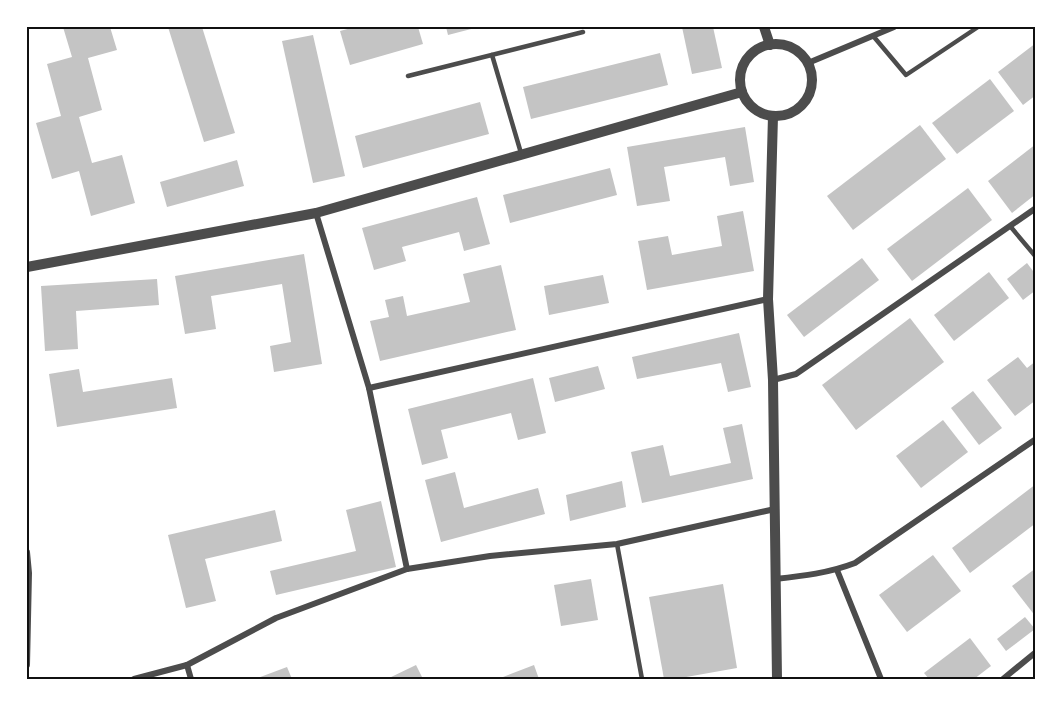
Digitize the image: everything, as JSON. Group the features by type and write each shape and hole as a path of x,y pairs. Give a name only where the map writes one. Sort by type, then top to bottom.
{"street":[{"path":"764,27 770,45"},
{"path":"808,63 894,27"},
{"path":"779,44 792,48 808,63 812,86 805,102 791,113 773,116 765,114 753,107 742,92 740,77 745,62 755,51 779,44"},
{"path":"27,267 316,213 742,92"},
{"path":"773,116 768,299 773,380 777,679"},
{"path":"773,380 796,374 1036,208"},
{"path":"316,213 369,388 407,569"},
{"path":"369,388 768,299"},
{"path":"775,579 837,570 855,563 1036,439"},
{"path":"134,679 188,665 276,618 407,569 490,556 618,544 776,509"},
{"path":"27,552 29,573 27,665"},
{"path":"837,570 881,679"},
{"path":"1003,679 1036,652"},
{"path":"188,665 191,679"}],"lane":[{"path":"874,37 906,75 978,27"},
{"path":"408,76 582,32"},
{"path":"492,55 522,154"},
{"path":"1010,226 1036,257"},
{"path":"618,544 642,679"}],"building":[{"path":"63,27 110,27 117,50 88,58 102,110 79,117 92,163 122,155 135,203 91,216 79,171 52,179 36,123 61,116 47,64 72,57"},
{"path":"168,27 202,27 235,133 204,142"},
{"path":"355,27 418,27 423,44 350,65 340,31"},
{"path":"446,27 474,27 475,28 448,35"},
{"path":"682,27 713,27 722,68 692,74"},
{"path":"313,35 345,176 313,183 282,41"},
{"path":"1036,43 1036,95 1023,105 998,72"},
{"path":"660,53 668,85 531,119 523,87"},
{"path":"990,79 1014,111 957,154 932,123"},
{"path":"480,102 489,134 363,168 355,136"},
{"path":"920,125 946,159 853,230 827,196"},
{"path":"745,127 754,182 730,186 725,157 664,167 670,201 637,206 627,147"},
{"path":"1036,144 1036,194 1012,213 988,181"},
{"path":"237,160 244,186 167,207 160,182"},
{"path":"610,168 617,195 510,223 503,195"},
{"path":"968,188 992,220 912,281 887,249"},
{"path":"477,197 490,244 464,251 459,232 402,247 406,261 374,270 362,228"},
{"path":"743,211 754,271 647,290 638,241 668,236 672,255 722,246 717,216"},
{"path":"304,254 322,364 274,372 270,346 291,342 282,284 211,296 216,329 185,334 175,276"},
{"path":"862,258 879,280 804,337 787,315"},
{"path":"1027,263 1036,275 1036,290 1023,300 1007,279"},
{"path":"501,265 516,330 380,361 370,321 389,317 385,300 403,296 407,316 470,302 463,274"},
{"path":"989,272 1009,298 954,341 934,315"},
{"path":"603,275 609,303 549,315 544,286"},
{"path":"157,279 159,305 76,311 78,349 45,351 41,286"},
{"path":"910,318 944,362 856,430 822,385"},
{"path":"739,333 751,387 728,392 721,363 637,379 632,357"},
{"path":"1018,357 1027,368 1036,361 1036,400 1015,416 987,380"},
{"path":"598,366 605,389 555,402 549,378"},
{"path":"79,369 83,392 172,378 177,408 57,427 49,374"},
{"path":"533,378 546,433 518,440 511,413 441,430 448,458 422,465 408,409"},
{"path":"973,391 1002,428 979,445 951,408"},
{"path":"943,420 968,452 921,488 896,456"},
{"path":"742,424 753,479 642,503 631,452 663,445 670,476 731,463 723,428"},
{"path":"455,472 464,508 538,488 545,514 441,542 425,480"},
{"path":"622,481 626,507 570,521 566,495"},
{"path":"1036,484 1036,523 970,573 952,548"},
{"path":"381,501 396,567 276,595 270,571 356,551 346,510"},
{"path":"275,510 282,541 205,559 216,601 186,608 168,535"},
{"path":"933,555 961,591 907,632 879,595"},
{"path":"1036,568 1036,617 1012,586"},
{"path":"591,579 598,620 561,626 554,585"},
{"path":"723,584 737,668 664,679 649,597"},
{"path":"1025,617 1035,629 1006,651 997,639"},
{"path":"970,638 991,666 974,679 929,679 924,673"},
{"path":"416,665 423,679 387,679"},
{"path":"534,665 539,679 498,679"},
{"path":"287,667 292,679 255,679"}]}
